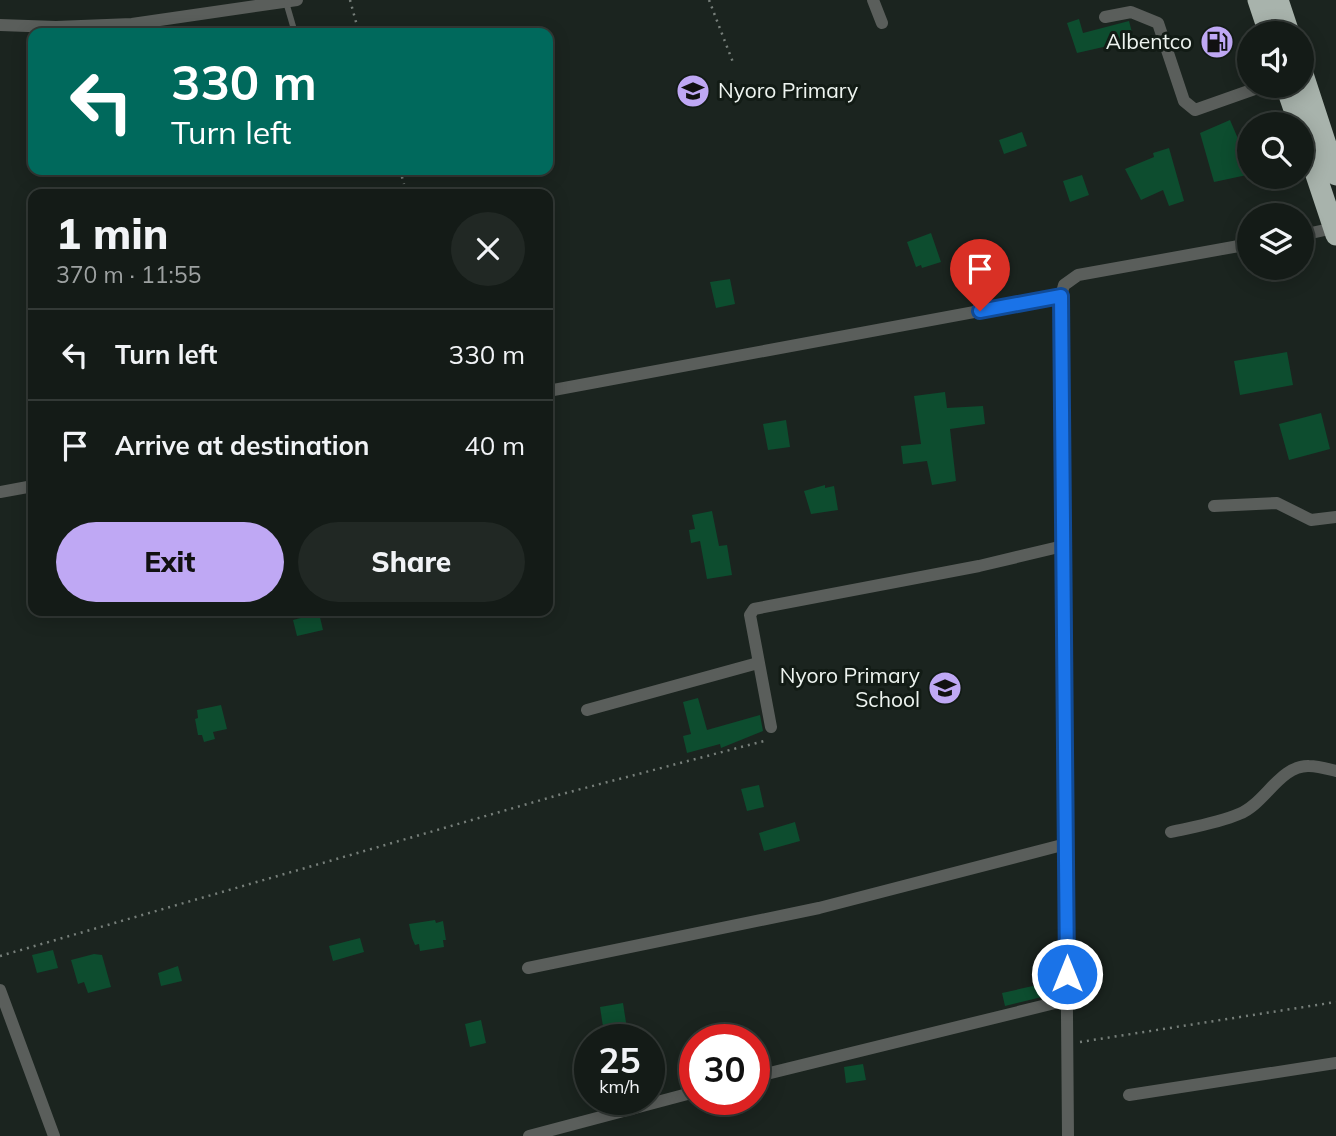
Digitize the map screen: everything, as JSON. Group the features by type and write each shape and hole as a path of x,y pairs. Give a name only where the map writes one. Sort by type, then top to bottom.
{"highway":[{"path":"1258,0 1265,21"},
{"path":"1279,0 1285,21"},
{"path":"1311,98 1336,175"},
{"path":"1314,168 1335,232"}],"street":[{"path":"873,0 882,23"},
{"path":"0,25 56,27 132,24 290,1"},
{"path":"1105,17 1131,12 1158,23 1184,101 1195,110 1237,95"},
{"path":"1314,233 1335,232"},
{"path":"1068,1136 1061,296 1064,285 1070,278 1078,275 1237,246"},
{"path":"553,390 1061,296"},
{"path":"0,492 28,487"},
{"path":"1214,506 1277,503 1311,520 1336,517"},
{"path":"771,727 750,615 754,609 979,566 1063,545"},
{"path":"587,710 758,663"},
{"path":"1171,832 1239,814 1260,801 1288,772 1300,767 1336,771"},
{"path":"528,968 819,908 1066,844"},
{"path":"0,990 54,1136"},
{"path":"770,1073 1067,1000"},
{"path":"1129,1095 1336,1063"},
{"path":"529,1136 679,1096"}],"lane":[{"path":"290,1 294,28"}],"path":[{"path":"350,0 358,28"},
{"path":"709,0 734,65"},
{"path":"401,175 404,184"},
{"path":"0,956 562,794 774,739 771,727"},
{"path":"1075,1043 1336,1002"}],"building":[{"path":"1079,19 1083,33 1129,21 1134,40 1077,53 1067,23"},
{"path":"1230,120 1237,136 1237,177 1214,182 1200,133"},
{"path":"1022,132 1027,146 1004,154 999,140"},
{"path":"1169,148 1184,201 1169,206 1163,190 1141,200 1125,169 1154,157 1153,153"},
{"path":"1082,175 1089,195 1070,202 1063,181"},
{"path":"931,233 941,262 922,268 921,265 916,267 907,242"},
{"path":"730,279 735,304 716,308 710,282"},
{"path":"1287,352 1293,385 1240,395 1234,361"},
{"path":"945,392 947,408 983,406 985,424 950,429 956,481 932,485 927,461 903,464 901,446 921,444 914,396"},
{"path":"1321,413 1330,449 1289,460 1279,424"},
{"path":"786,420 790,447 768,450 763,424"},
{"path":"825,485 825,488 834,486 838,510 811,514 804,491"},
{"path":"712,511 719,546 727,545 732,575 707,579 700,541 691,543 689,530 695,529 692,515"},
{"path":"320,616 323,630 297,636 293,620"},
{"path":"698,698 707,730 760,715 763,731 721,748 720,744 687,753 683,736 691,734 683,702"},
{"path":"221,705 227,729 213,732 215,739 204,742 202,735 198,735 195,719 198,718 197,710"},
{"path":"759,785 764,807 747,811 741,789"},
{"path":"795,822 800,841 764,851 759,833"},
{"path":"435,920 436,923 443,921 446,940 443,940 444,947 420,951 419,944 415,945 412,938 409,924"},
{"path":"360,938 364,952 333,961 329,946"},
{"path":"53,950 58,968 37,973 32,955"},
{"path":"94,954 102,955 111,987 88,993 84,982 78,984 71,960"},
{"path":"178,966 182,981 161,986 158,973"},
{"path":"1055,981 1058,993 1005,1006 1002,993"},
{"path":"623,1003 626,1024 603,1024 600,1007"},
{"path":"481,1020 486,1043 470,1047 465,1024"},
{"path":"863,1064 866,1080 846,1083 844,1067"}],"place":[{"name":"Albentco","path":"1217,42"},
{"name":"Nyoro Primary","path":"693,91"},
{"name":"Nyoro Primary School","path":"945,688"}],"route":[{"path":"980,311 1061,296 1067,974"}]}
